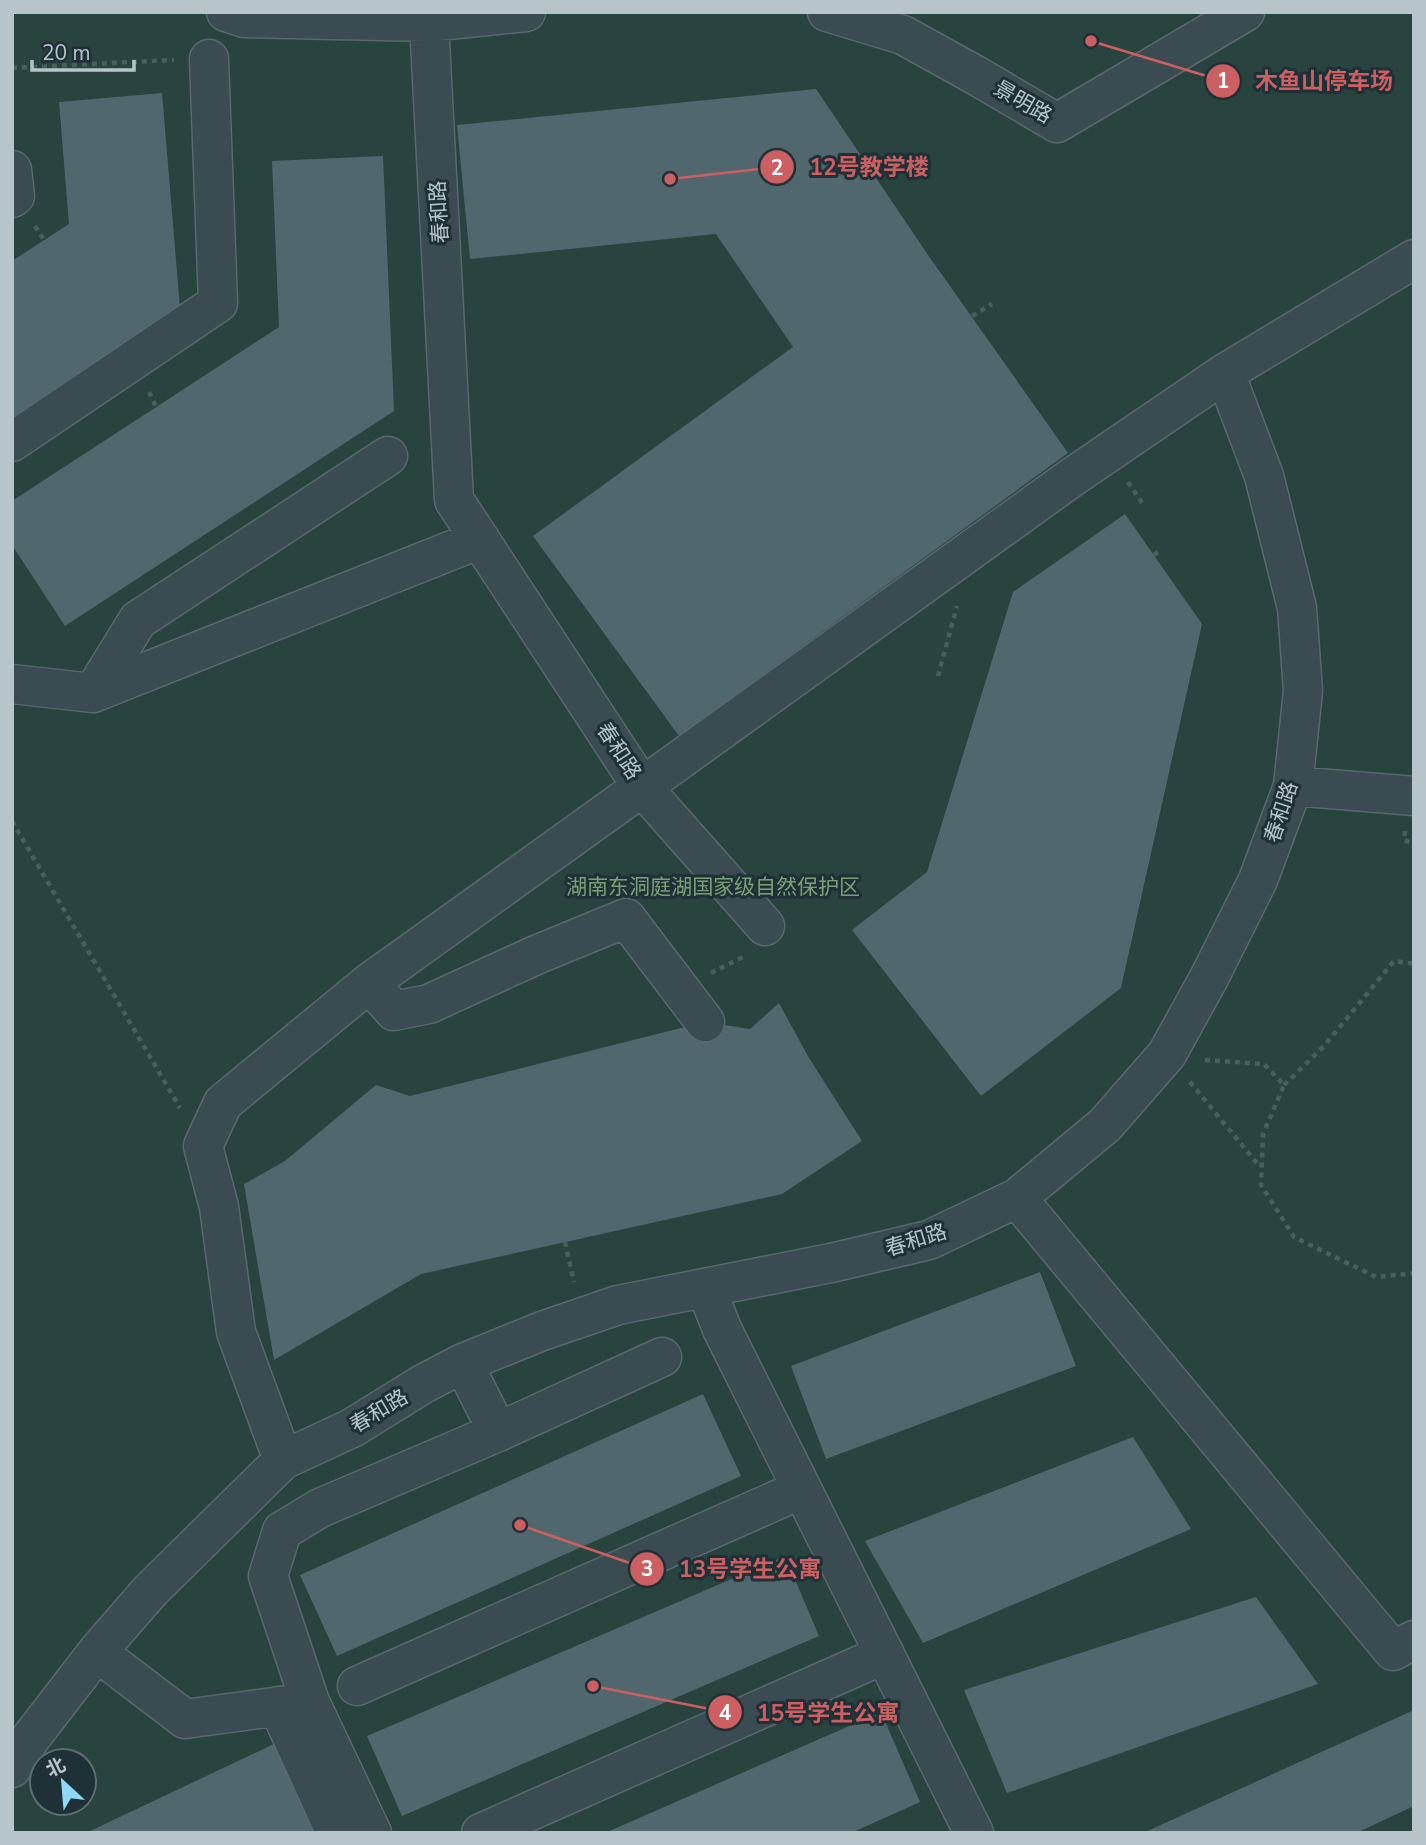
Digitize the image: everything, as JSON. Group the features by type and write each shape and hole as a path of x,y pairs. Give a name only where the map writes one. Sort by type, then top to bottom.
{"lane":[{"path":"226,12 244,18 429,22 526,12"},
{"name":"景明路","path":"827,12 903,34 1057,123 1245,12"},
{"name":"春和路","path":"203,1146 223,1103 369,983 642,787 454,500 429,22"},
{"path":"12,442 218,303 209,59"},
{"path":"12,170 15,196 12,198"},
{"path":"757,940 642,787 1080,472 1225,373 1414,259"},
{"name":"春和路","path":"283,1460 352,1429 423,1384 463,1363 542,1331 618,1305 831,1263 929,1240 1017,1198 1105,1125 1167,1054 1258,880 1293,786 1303,691 1297,608 1265,475 1225,373"},
{"path":"93,693 138,620 388,456"},
{"path":"12,684 93,693 480,539"},
{"path":"1293,786 1414,796"},
{"path":"369,983 394,1012 429,1004 626,918 705,1022"},
{"path":"12,1768 30,1739 97,1652 150,1591 283,1460 236,1332 219,1207 203,1146"},
{"path":"1017,1198 1393,1651 1414,1640"},
{"path":"706,1288 722,1329 974,1833"},
{"path":"336,1833 294,1704 268,1576 282,1531 320,1508 498,1432 662,1357"},
{"path":"463,1363 498,1432"},
{"path":"357,1686 802,1489"},
{"path":"97,1652 185,1719 294,1704"},
{"path":"481,1833 884,1654"},
{"path":"294,1704 372,1833"}],"path":[{"path":"12,68 209,59"},
{"path":"972,316 992,304"},
{"path":"938,676 972,549"},
{"path":"1154,555 1161,550"},
{"path":"12,821 203,1146"},
{"path":"681,989 757,940"},
{"path":"1414,964 1394,961 1325,1045 1284,1085 1263,1134 1261,1168 1261,1185 1294,1237 1376,1278 1414,1273"},
{"path":"1167,1054 1264,1064 1284,1085"},
{"path":"1167,1054 1261,1168"}],"green space":[{"name":"湖南东洞庭湖国家级自然保护区","path":"12,12 1414,12 1414,1833 12,1833"}],"building":[{"path":"816,89 928,255 1068,453 679,736 533,536 793,347 716,234 470,259 457,125"},
{"path":"162,93 180,308 12,419 12,261 69,224 59,102"},
{"path":"383,156 394,411 65,626 12,545 12,501 279,327 272,161"},
{"path":"1125,514 1202,624 1121,988 981,1096 852,930 927,872 1013,592"},
{"path":"779,1003 809,1058 862,1141 782,1194 421,1274 274,1360 244,1184 285,1161 376,1085 410,1096 705,1022 750,1029"},
{"path":"1040,1272 1076,1366 826,1459 791,1366"},
{"path":"703,1394 741,1476 337,1656 300,1575"},
{"path":"1133,1437 1191,1529 923,1643 865,1541"},
{"path":"785,1556 819,1636 402,1816 367,1736"},
{"path":"1256,1597 1318,1684 1007,1793 964,1690"},
{"path":"1414,1710 1414,1806 1356,1833 1143,1833"},
{"path":"881,1712 920,1802 851,1833 605,1833"},
{"path":"276,1743 319,1833 86,1833"}],"place":[{"name":"木鱼山停车场","path":"1091,41"},
{"name":"12号教学楼","path":"670,179"},
{"name":"13号学生公寓","path":"520,1525"},
{"name":"15号学生公寓","path":"593,1686"}]}
